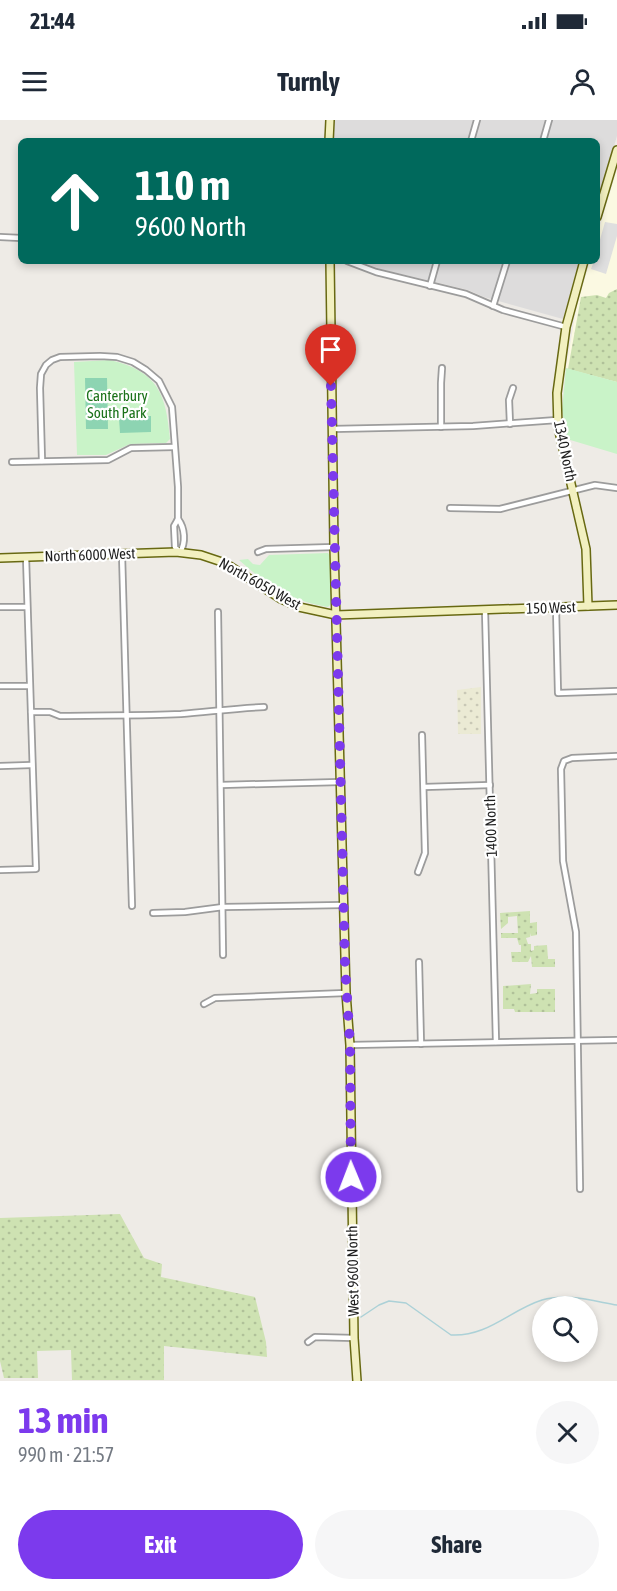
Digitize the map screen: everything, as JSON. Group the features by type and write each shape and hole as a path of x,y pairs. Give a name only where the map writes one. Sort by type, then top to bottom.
{"street":[{"path":"329,138 330,120"},
{"path":"472,138 477,120"},
{"path":"544,138 549,120"},
{"path":"600,207 617,150"},
{"path":"0,237 18,238"},
{"name":"West 9600 North","path":"330,264 334,547 346,993 350,1045 354,1338 357,1381"},
{"path":"355,264 376,272 466,294 493,306 567,327"},
{"path":"430,286 436,264"},
{"path":"493,306 506,264"},
{"name":"1340 North","path":"583,264 567,327 557,393 557,420 588,558 588,606"},
{"path":"42,461 40,388 41,374 46,365 60,357 117,357 133,362 159,381 172,407 177,465 178,519 174,526 175,547 180,552 183,547 183,526 178,519"},
{"path":"441,427 442,368"},
{"path":"510,424 509,400 513,388"},
{"path":"332,429 441,427 557,420"},
{"path":"12,462 108,460 131,448 174,447"},
{"path":"450,508 500,509 595,485 617,488"},
{"path":"258,552 267,549 334,547"},
{"name":"North 6000 West","path":"0,558 180,552"},
{"name":"North 6050 West","path":"180,552 204,555 235,567 281,599 299,607 336,615 485,610"},
{"path":"122,554 132,906"},
{"path":"0,870 36,869 26,557"},
{"name":"150 West","path":"485,610 617,605"},
{"path":"0,607 27,607"},
{"path":"556,608 558,693 617,692"},
{"name":"1400 North","path":"485,610 495,1042"},
{"path":"218,612 224,955"},
{"path":"0,686 29,686"},
{"path":"31,712 50,712 60,716 182,714 264,707"},
{"path":"418,872 425,853 422,735"},
{"path":"580,1189 576,932 563,861 561,769 564,761 572,758 617,756"},
{"path":"0,766 31,765"},
{"path":"221,785 340,782"},
{"path":"424,787 489,785"},
{"path":"153,913 223,907 344,905"},
{"path":"419,962 421,1044"},
{"path":"204,1004 215,998 346,993"},
{"path":"350,1045 617,1040"},
{"path":"308,1342 315,1336 354,1338"}],"shaded area":[{"path":"333,120 617,120 617,136 600,192 600,138 334,138"},
{"path":"617,169 617,382 566,368 577,305 589,264 600,264 600,226"},
{"path":"605,222 617,224 617,236 606,274 591,269 593,264 600,264 600,240"},
{"path":"367,264 578,264 563,319 484,297 468,290"}],"green space":[{"path":"617,289 617,382 568,369 581,297 597,295 606,298 609,293"},
{"name":"Canterbury South Park","path":"110,360 139,371 156,387 166,409 170,439 166,443 130,444 106,455 77,455 74,362"},
{"path":"566,368 617,382 617,454 567,439 562,410"},
{"path":"85,378 107,378 108,429 86,429"},
{"path":"151,416 151,432 120,433 119,418"},
{"path":"328,553 331,557 332,603 328,607 302,601 280,591 239,560 248,559 253,564 260,565 269,555"},
{"path":"481,687 481,734 458,734 457,690"},
{"path":"530,911 530,923 537,922 537,935 531,936 531,933 530,937 526,938 528,944 531,944 531,951 534,950 534,946 547,945 548,959 555,959 555,967 532,967 531,956 528,962 512,962 511,952 521,952 521,945 517,938 501,938 501,933 518,933 517,916 508,917 508,923 501,929 500,913"},
{"path":"531,984 530,994 537,993 537,989 555,989 555,1012 515,1012 514,1009 503,1009 503,986"},
{"path":"120,1214 144,1258 162,1264 161,1277 255,1297 266,1342 267,1357 164,1346 164,1380 72,1380 71,1350 37,1351 38,1378 4,1378 0,1361 0,1218"}],"waterway":[{"path":"361,1317 389,1301 406,1303 451,1335 476,1332 530,1304 551,1298 580,1298 617,1305"}],"route":[{"path":"331,386 345,964 350,1045 351,1177"}]}
